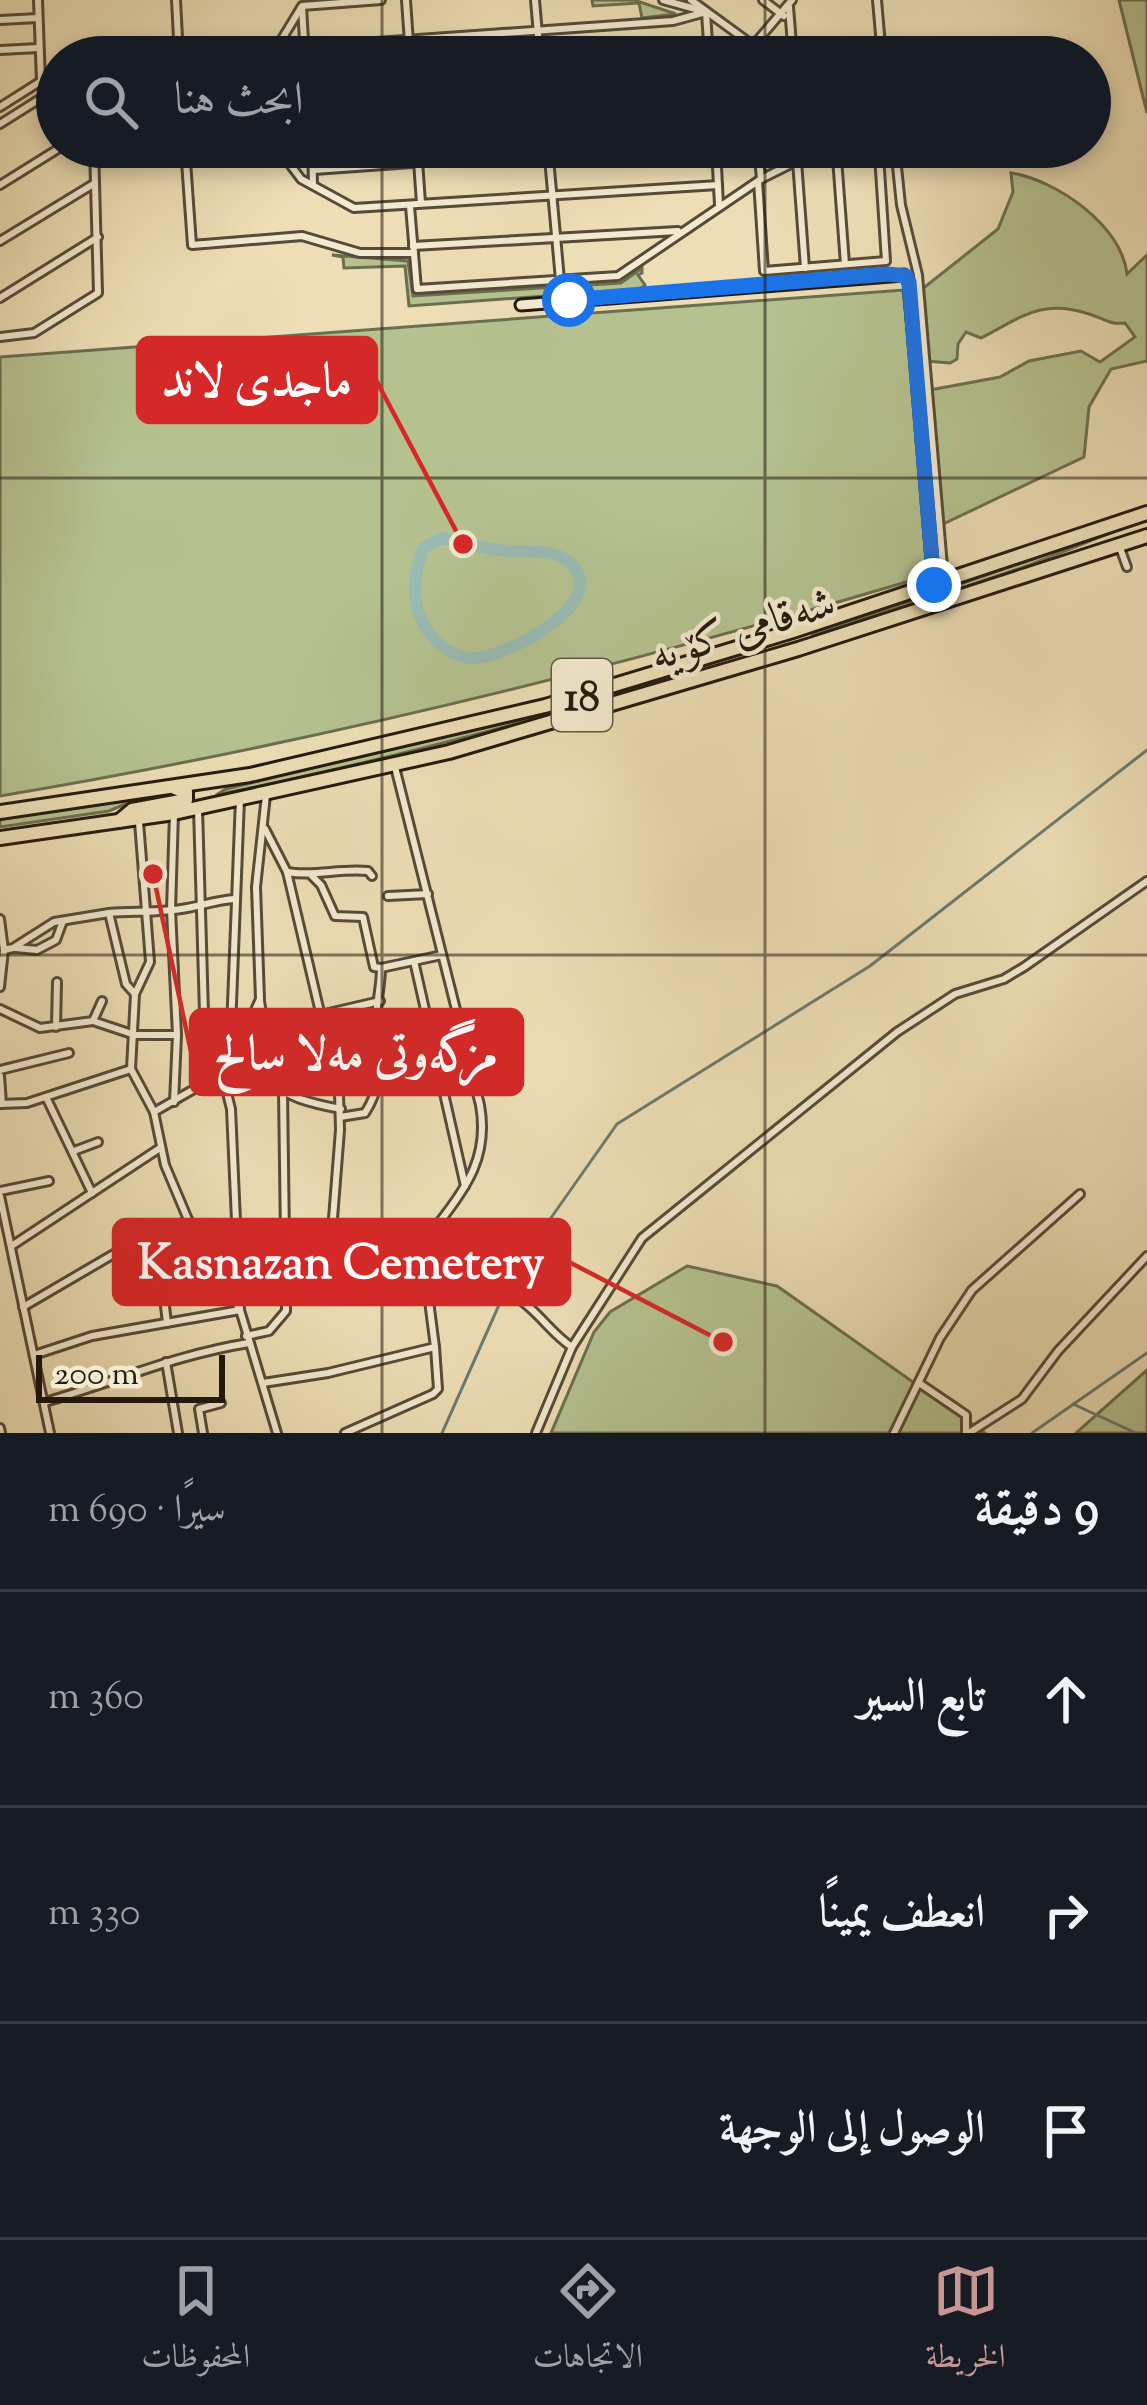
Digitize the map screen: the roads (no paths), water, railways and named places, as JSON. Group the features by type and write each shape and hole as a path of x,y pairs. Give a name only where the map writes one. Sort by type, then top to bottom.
{"highway":[{"name":"شەقامی کۆیە","path":"0,812 216,781 544,706 793,631 1147,513"},
{"path":"1132,518 1143,537"},
{"name":"شەقامی کۆیە","path":"0,838 174,814 449,752 798,649 1143,537"},
{"path":"793,631 798,649"},
{"path":"216,781 211,796 223,802"},
{"path":"118,822 131,810 186,800 186,792 173,788"}],"street":[{"path":"38,0 39,36"},
{"path":"176,0 178,36"},
{"path":"302,6 381,0"},
{"path":"406,0 409,36"},
{"path":"535,0 538,36"},
{"path":"663,0 706,12"},
{"path":"691,0 740,36"},
{"path":"763,0 783,18 788,36"},
{"path":"877,0 880,36"},
{"path":"783,18 791,2"},
{"path":"767,36 791,2"},
{"path":"302,6 304,36"},
{"path":"284,36 302,6"},
{"path":"466,36 673,22 706,12"},
{"path":"706,12 708,36"},
{"path":"0,20 38,18"},
{"path":"0,50 36,48"},
{"path":"0,107 36,84"},
{"path":"0,124 36,101"},
{"path":"0,185 36,163"},
{"path":"0,338 34,333 97,295 95,168"},
{"path":"186,168 191,245 302,236 360,254 682,231"},
{"path":"290,168 313,187 353,208 718,184"},
{"path":"313,187 314,170 340,168"},
{"path":"419,168 422,203"},
{"path":"550,168 564,301"},
{"path":"717,168 719,205"},
{"path":"759,168 764,272 886,261 880,168"},
{"path":"410,206 417,289 618,276 719,205 784,168"},
{"path":"798,168 805,268"},
{"path":"838,168 845,264"},
{"path":"897,168 918,275 939,583"},
{"path":"0,241 95,183"},
{"path":"0,298 98,237"},
{"path":"521,305 906,276 939,583"},
{"path":"1119,545 1127,568"},
{"path":"286,1272 393,1264 414,1254 466,1189 478,1164 484,1132 395,764"},
{"path":"266,792 256,887 263,1055 271,1076 295,1101 340,1113 365,1113 379,1085 376,1030 381,968"},
{"path":"240,799 231,1029 240,1038"},
{"path":"198,808 206,1081"},
{"path":"174,814 174,1102"},
{"path":"139,820 150,962 135,994 131,1069 154,1112 160,1148 188,1221 240,1310"},
{"path":"265,829 287,872 340,1113 329,1269"},
{"path":"287,872 312,876 342,869 368,871 372,876"},
{"path":"312,876 321,884 335,916 363,917 374,967 442,955"},
{"path":"536,1433 572,1347 627,1257 668,1215 897,1032 955,994 1024,968 1147,881"},
{"path":"388,896 428,894"},
{"path":"9,949 53,922 235,899"},
{"path":"109,913 126,984 135,994"},
{"path":"0,919 9,949 1,983"},
{"path":"9,949 37,950 56,940 63,921"},
{"path":"414,961 466,1189"},
{"path":"56,1027 57,982"},
{"path":"154,1112 222,1072 236,1056 260,999"},
{"path":"93,1021 102,1001"},
{"path":"320,1015 380,1001"},
{"path":"0,1009 33,1026 93,1021 135,1035 177,1035"},
{"path":"69,1053 0,1073 1,1104 27,1103 131,1069"},
{"path":"236,1056 263,1055"},
{"path":"222,1072 231,1109 240,1310 277,1433"},
{"path":"379,1085 443,1081"},
{"path":"45,1402 166,1361 248,1340 282,1320 287,1297 283,1091"},
{"path":"46,1097 92,1193"},
{"path":"74,1151 98,1142"},
{"path":"11,1246 160,1148"},
{"path":"49,1181 0,1194 50,1433"},
{"path":"894,1433 940,1338 972,1290 1080,1194"},
{"path":"23,1306 148,1234 188,1221"},
{"path":"414,1254 430,1269 471,1273 527,1305 572,1347"},
{"path":"919,1383 966,1415 968,1433 1022,1399 1058,1351 1147,1256"},
{"path":"345,1433 438,1389 430,1269"},
{"path":"163,1281 167,1323"},
{"path":"34,1355 92,1336 240,1310"},
{"path":"262,1382 435,1347"},
{"path":"166,1361 178,1433"},
{"path":"202,1433 200,1409 221,1403"}],"waterway":[{"path":"442,538 562,557 580,577 578,594 567,610 529,639 486,656 458,655 431,635 416,604 415,582 423,548 442,538"},
{"path":"442,1433 515,1269 617,1124 870,966 1147,750"},
{"path":"1032,1433 1147,1353"},
{"path":"1073,1404 1136,1433"}],"place":[{"name":"ماجدی لاند","path":"463,544"},
{"name":"مزگەوتی مەلا سالح","path":"153,874"},
{"name":"Kasnazan Cemetery","path":"723,1342"}]}
